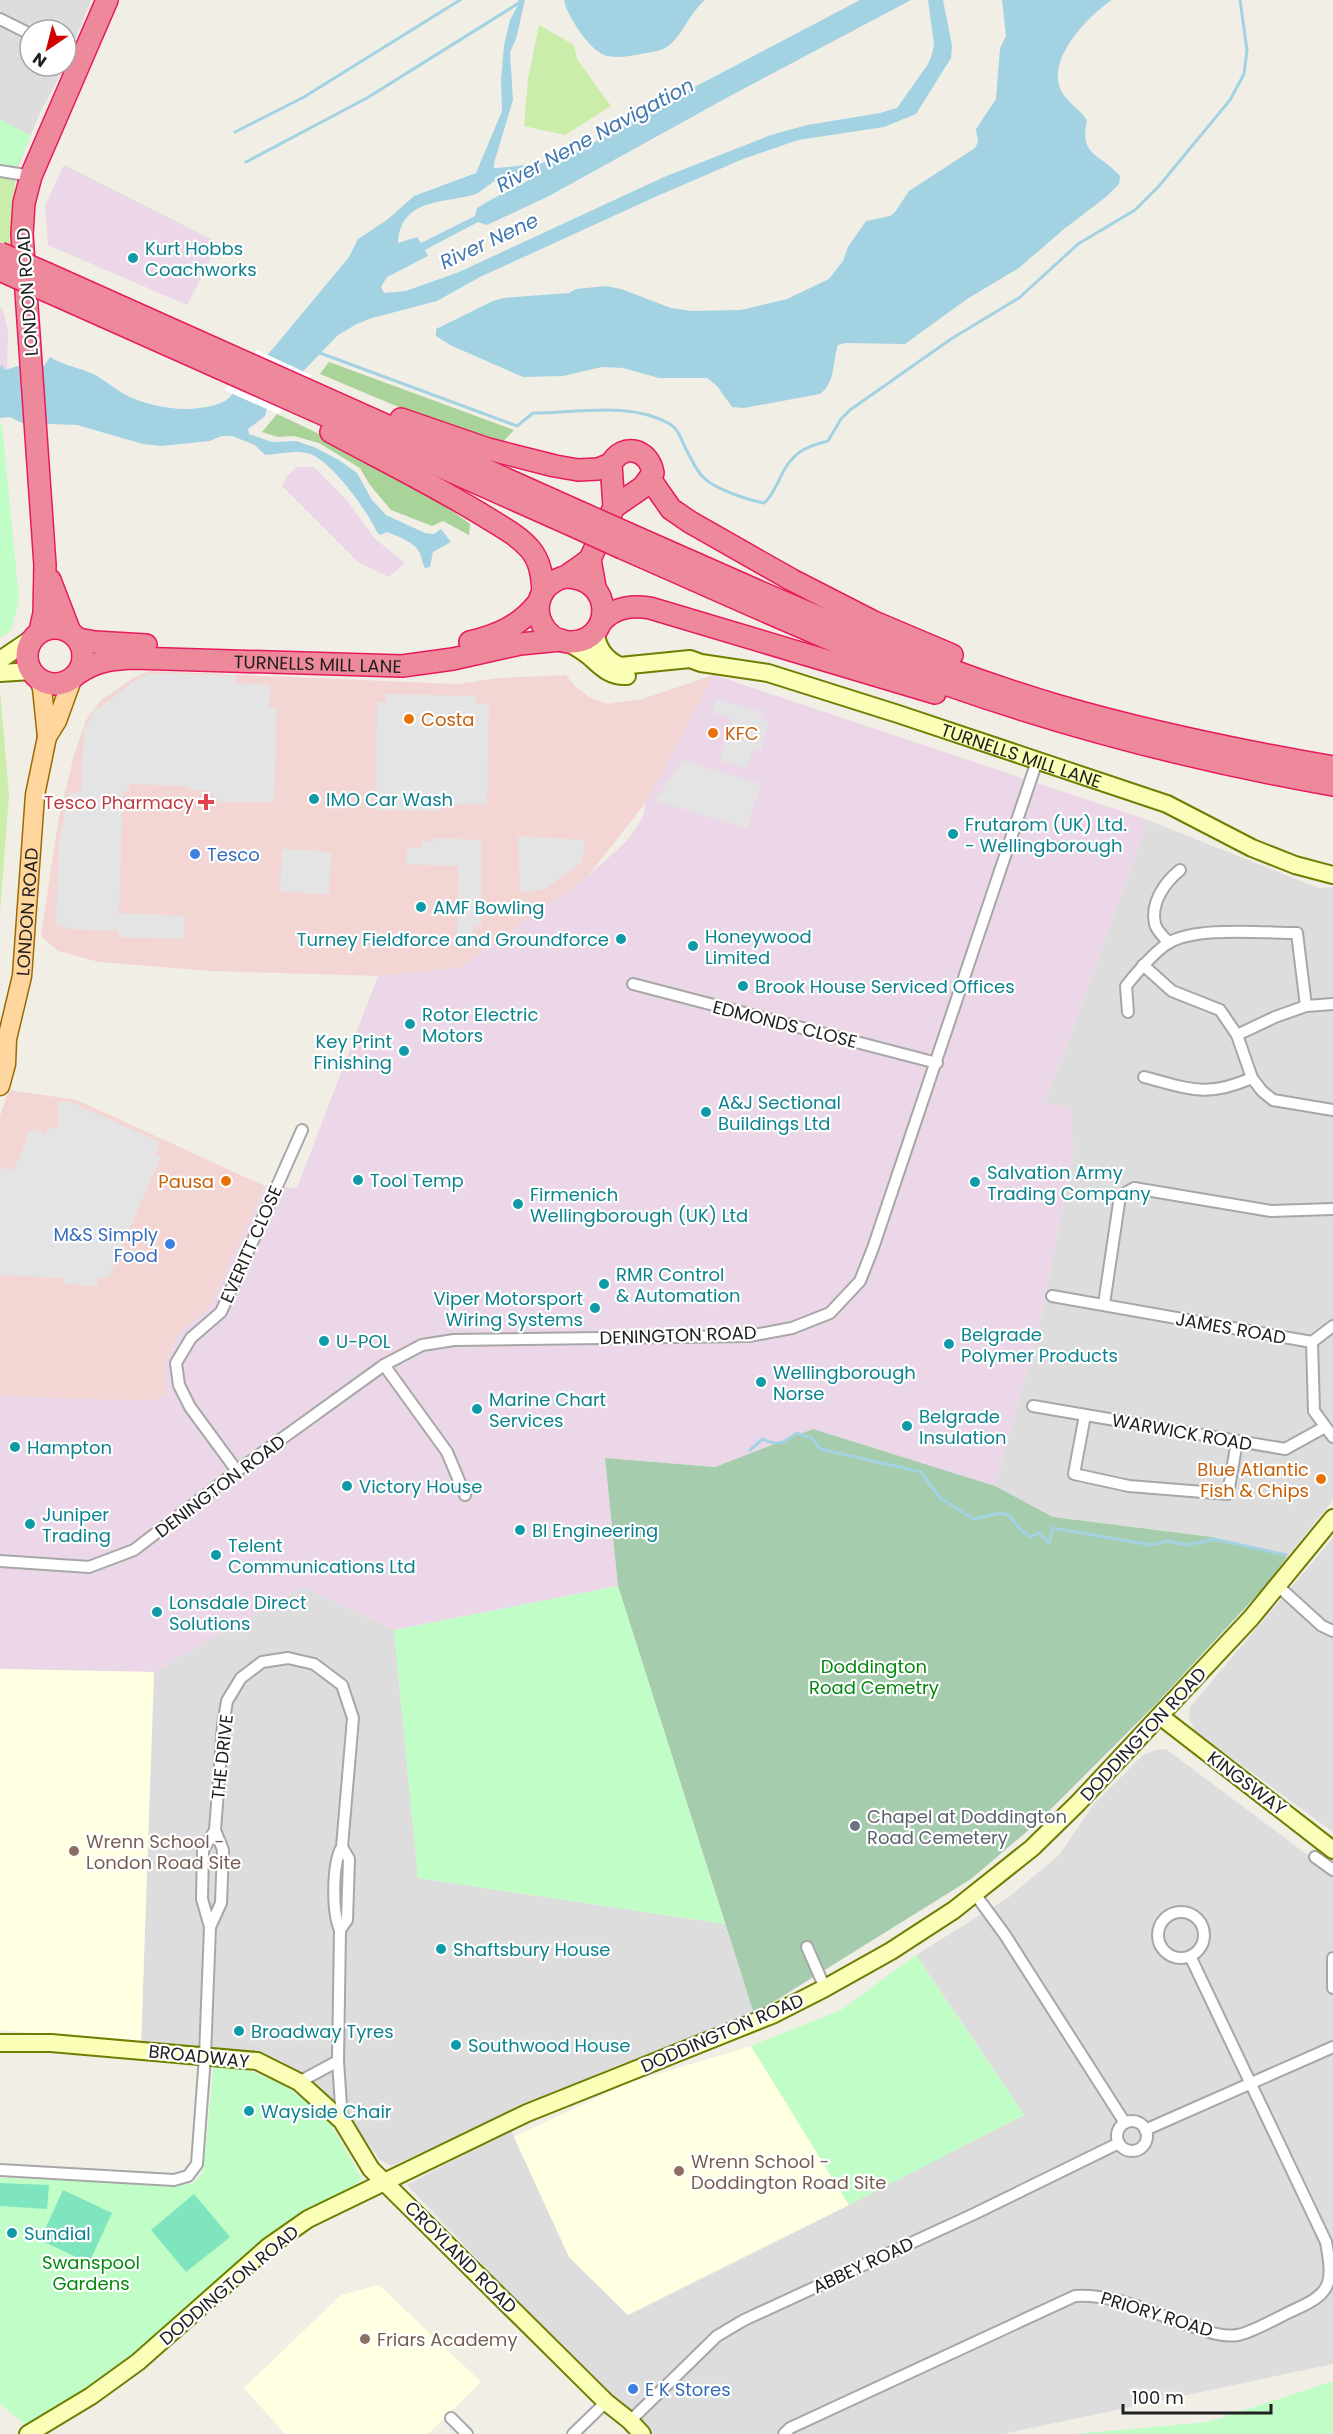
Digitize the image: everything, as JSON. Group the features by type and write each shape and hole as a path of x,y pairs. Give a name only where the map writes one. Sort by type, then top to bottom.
{"highway":[{"name":"LONDON ROAD","path":"78,48 107,0"},
{"name":"LONDON ROAD","path":"37,634 44,613 45,565 22,234 24,203 31,176 65,78"},
{"path":"0,253 48,283 145,335 244,372 294,394 626,541 886,662 1016,708 1124,741"},
{"path":"0,270 48,283 294,394 499,452 578,470 598,469 611,464 620,453 629,450 640,452 651,465 653,473 643,487 614,507"},
{"path":"294,394 512,534 531,549 540,566 538,613 545,630 564,641 578,641 588,637 615,610 636,606 650,608 825,662 1014,716 1250,770 1333,785"},
{"path":"540,598 556,580 565,577 590,559 614,507 611,464"},
{"path":"650,479 671,509 690,522 792,580 874,622 1029,685 1170,735"},
{"path":"626,541 958,672 1058,705 1170,735 1333,767"},
{"path":"590,559 595,587 603,606 599,626"},
{"name":"LONDON ROAD","path":"45,565 74,635"},
{"path":"565,577 576,577 595,587"},
{"name":"TURNELLS MILL LANE","path":"74,635 95,642 157,646 412,653 441,649 496,635 520,623 540,598"},
{"path":"55,627 74,635 82,646 83,660 75,676 59,684 51,683 35,675 26,656 37,634 55,627"},
{"name":"TURNELLS MILL LANE","path":"75,676 91,664 103,660 133,658 402,666 453,660 529,643 564,641"}],"main road":[{"name":"LONDON ROAD","path":"0,1086 6,1064 4,1046 22,976 35,795 46,737 43,700 35,675"},
{"name":"LONDON ROAD","path":"46,737 57,721 75,676"}],"street":[{"path":"0,19 18,28"},
{"path":"0,171 31,176"},
{"name":"TURNELLS MILL LANE","path":"599,626 598,645 603,653 620,666 690,659 701,663 768,673 1167,804 1252,848 1295,865 1333,875"},
{"path":"0,660 37,634"},
{"name":"TURNELLS MILL LANE","path":"564,641 614,675 631,676 689,669 701,663"},
{"path":"0,674 35,675"},
{"name":"DENINGTON ROAD","path":"0,1561 89,1567 134,1550 237,1471 384,1365 422,1345 454,1340 749,1336 792,1328 830,1313 860,1281 937,1063 1037,760"},
{"path":"1169,943 1155,926 1154,906 1169,879 1180,870"},
{"path":"1128,1012 1126,986 1143,965 1169,943 1194,933 1297,933 1306,1006"},
{"path":"1143,965 1172,991 1220,1010 1237,1035 1252,1078 1273,1100 1333,1110"},
{"name":"EDMONDS CLOSE","path":"633,984 937,1063"},
{"path":"1237,1035 1275,1017 1306,1006 1333,1004"},
{"path":"1144,1077 1189,1089 1214,1091 1230,1088 1252,1078"},
{"name":"EVERITT CLOSE","path":"237,1471 190,1407 178,1385 176,1363 191,1338 221,1312 302,1130"},
{"path":"1104,1304 1120,1196 1134,1188 1205,1198 1271,1211 1333,1209"},
{"name":"JAMES ROAD","path":"1052,1296 1312,1342 1314,1411 1333,1437"},
{"path":"1312,1342 1333,1326"},
{"path":"384,1365 447,1452 465,1495"},
{"name":"WARWICK ROAD","path":"1033,1406 1285,1449 1325,1427"},
{"path":"1085,1415 1074,1474 1129,1486 1228,1494 1237,1441"},
{"name":"DODDINGTON ROAD","path":"28,2434 91,2396 138,2362 287,2232 383,2181 416,2168 527,2113 772,2015 899,1946 975,1894 1032,1848 1160,1716 1278,1586 1333,1518"},
{"path":"1278,1586 1322,1626 1333,1631"},
{"name":"THE DRIVE","path":"0,2170 174,2180 188,2176 197,2164 206,2056 210,1927 202,1899 203,1850 215,1830 227,1701 241,1678 262,1662 288,1658 314,1664 342,1685 353,1718 342,1847 336,1856 335,1919 340,1930 338,2061 342,2121"},
{"name":"KINGSWAY","path":"1160,1716 1332,1848"},
{"name":"THE DRIVE","path":"210,1927 221,1903 223,1850 215,1830"},
{"path":"1315,1857 1333,1870"},
{"path":"975,1894 1005,1935 1125,2123"},
{"path":"1184,1911 1200,1920 1205,1934 1202,1947 1191,1958 1171,1958 1158,1944 1158,1927 1169,1914 1184,1911"},
{"path":"807,1947 825,1988"},
{"name":"PRIORY ROAD","path":"784,2434 790,2428 1075,2296 1096,2295 1121,2301 1214,2334 1238,2335 1314,2302 1326,2292 1332,2271 1326,2242 1191,1958"},
{"path":"1333,1958 1333,1988"},
{"name":"BROADWAY","path":"0,2043 51,2043 257,2061 299,2082 342,2121 367,2163 383,2181"},
{"path":"1119,2143 1118,2132 1125,2123 1135,2122 1146,2130 1333,2047"},
{"path":"299,2082 338,2061"},
{"name":"ABBEY ROAD","path":"636,2428 717,2336 744,2320 974,2214 1119,2143 1129,2151 1138,2149 1146,2140 1146,2130"},
{"name":"CROYLAND ROAD","path":"383,2181 606,2402 636,2428"},
{"path":"573,2434 606,2402"},
{"path":"451,2418 467,2434"}],"shaded area":[{"path":"0,0 91,0 78,33 78,18 18,18 18,78 59,78 38,117 15,181 0,177"},
{"path":"64,165 219,243 187,305 48,245 45,206"},
{"path":"0,308 3,310 8,332 7,374 0,379"},
{"path":"297,467 314,467 349,503 374,538 405,563 389,577 358,562 282,486 286,477"},
{"path":"150,671 459,684 497,678 566,675 589,697 608,704 642,699 714,675 646,802 588,876 461,967 378,976 210,971 99,962 58,951 41,936 58,822 74,755 86,720 101,700 135,677"},
{"path":"147,674 236,676 236,683 270,685 269,707 277,708 274,802 222,802 208,791 193,790 184,786 129,784 129,791 123,792 119,913 185,916 184,939 119,937 118,931 69,929 56,924 59,842 69,793 81,792 84,730 94,712 134,681"},
{"path":"714,675 1148,820 1066,1048 1044,1102 1071,1108 1074,1150 1039,1328 995,1486 813,1429 715,1467 605,1458 618,1586 394,1630 304,1587 154,1672 0,1669 0,1396 154,1401 166,1393 165,1363 179,1333 209,1307 265,1186 297,1188 378,976 461,967 588,876 627,841 643,817 646,802"},
{"path":"386,694 476,696 476,703 489,704 487,805 440,804 440,811 376,810 377,702 386,702"},
{"path":"716,699 762,712 760,718 769,721 761,750 753,748 747,768 720,760 731,718 712,712"},
{"path":"683,760 761,784 747,829 655,800"},
{"path":"1148,820 1318,888 1333,887 1333,1500 1287,1557 1212,1537 1053,1517 995,1486 1039,1328 1074,1150 1044,1102 1066,1048"},
{"path":"518,836 585,840 582,862 545,889 520,893"},
{"path":"434,838 481,840 481,926 474,925 473,932 466,936 457,936 459,866 406,864 407,847 421,848 422,841 433,842"},
{"path":"282,849 331,852 329,894 280,892"},
{"path":"9,1090 77,1100 265,1186 209,1307 179,1333 165,1363 166,1393 154,1401 0,1396 0,1116"},
{"path":"57,1101 70,1102 160,1142 155,1154 161,1157 109,1277 98,1279 97,1286 64,1284 64,1278 1,1275 0,1281 0,1166 13,1171 28,1131 42,1131 44,1137 50,1128 59,1127"},
{"path":"1333,1538 1333,1832 1195,1731 1189,1719 1190,1707"},
{"path":"304,1587 394,1630 418,1878 725,1924 754,2014 611,2068 391,2166 380,2160 356,2127 282,2061 254,2051 141,2043 154,1672"},
{"name":"Wrenn School - London Road Site","path":"0,1669 154,1672 141,2043 0,2030"},
{"path":"1166,1749 1333,1874 1333,2364 1003,2434 650,2434 529,2313 407,2185 511,2130 569,2257 628,2315 1024,2115 916,1955 1009,1897 1059,1855 1094,1804 1143,1755 1155,1750"},
{"name":"Wrenn School - Doddington Road Site","path":"751,2046 849,2205 628,2315 569,2257 514,2137 628,2083"},
{"name":"Friars Academy","path":"379,2285 481,2382 428,2434 285,2434 244,2388 341,2295"}],"green space":[{"path":"539,25 574,45 577,59 611,106 565,135 524,126 528,79"},
{"path":"0,119 31,136 17,166 0,165"},
{"path":"0,177 15,181 16,218 12,247 0,241"},
{"path":"329,362 514,430 503,442 401,408 320,374"},
{"path":"277,414 352,451 424,492 470,524 469,535 443,521 432,526 391,510 370,485 360,468 319,443 294,436 278,437 262,432"},
{"path":"2,424 19,599 11,630 0,638 0,425"},
{"path":"0,690 9,795 0,912"},
{"name":"Doddington Road Cemetry","path":"813,1429 995,1486 1053,1517 1212,1537 1287,1557 1268,1583 1155,1705 1037,1823 971,1879 754,2014 618,1586 605,1458 715,1467"},
{"path":"618,1586 725,1924 418,1878 394,1630"},
{"path":"916,1955 1024,2115 849,2205 751,2046 841,2010"},
{"name":"Swanspool Gardens","path":"214,2064 237,2066 283,2084 328,2119 362,2179 342,2194 265,2237 136,2354 30,2428 0,2404 0,2178 192,2184 203,2173"},
{"path":"0,2183 49,2185 47,2209 0,2206"},
{"path":"63,2190 112,2213 89,2263 40,2240"},
{"path":"194,2194 230,2237 186,2272 151,2230"},
{"path":"1333,2381 1333,2434 1074,2434 1208,2422"}],"water":[{"path":"518,0 525,0 516,39 510,52 513,100 494,168 564,159 668,101 860,0 911,0 549,196 487,225 478,222 425,250 428,256 387,277 381,287 384,293 406,291 459,272 664,177 771,135 807,125 897,108 928,64 932,54 934,44 928,0 943,0 952,45 951,58 916,114 884,127 798,140 743,159 480,277 437,301 372,318 338,335 267,409 265,416 248,429 249,434 272,442 296,441 314,447 339,460 357,473 372,500 386,515 425,533 434,534 441,529 451,542 433,552 430,567 425,568 418,550 408,541 387,532 380,535 366,512 337,475 316,457 307,453 265,455 255,445 232,436 221,436 210,441 161,446 143,444 77,425 22,423 10,417 0,418 0,367 2,365 4,370 22,365 44,366 50,357 93,374 124,394 148,404 190,409 217,404 228,399 349,257 358,239 387,220 414,196 476,173 502,111 501,79 504,46 510,20 519,3","holes":["525,173 530,175 529,180 477,208 475,216 421,243 417,237 398,243 406,218 415,211 437,202 476,194 500,179"]},
{"path":"564,0 705,0 673,42 662,50 618,57 604,55 592,46 574,23"},
{"path":"1002,0 1112,0 1092,16 1073,38 1065,50 1058,76 1062,93 1087,120 1085,132 1089,148 1120,176 1119,184 1019,268 967,299 905,344 845,343 838,345 829,384 820,394 744,408 732,407 717,386 707,378 659,378 623,368 602,367 563,376 523,377 450,345 436,336 436,329 503,298 569,293 576,289 606,286 621,289 671,308 692,311 741,310 787,299 829,279 843,261 848,247 866,221 890,216 909,191 975,148 978,142 976,129 996,99 1000,48 1006,36"}],"pier":[{"path":"257,350 311,375 278,414 224,390"}],"waterway":[{"path":"235,132 304,97 460,0"},
{"path":"320,353 517,426 533,413 607,410 655,417 670,424 676,430 696,469 709,482 732,494 764,503 793,457 805,449 828,441 841,419 850,410 951,339 1019,298 1078,244 1135,210 1159,186 1230,100 1244,74 1247,50 1240,0"},
{"path":"246,162 367,98 519,3"},
{"path":"750,1450 763,1439 777,1443 797,1433 812,1438 820,1449 921,1472 940,1498 974,1519 999,1513 1009,1515 1030,1537 1039,1533 1049,1543 1053,1528 1151,1545 1167,1541 1188,1545 1214,1539 1286,1555"}],"place":[{"name":"Kurt Hobbs Coachworks","path":"133,258"},
{"name":"Costa","path":"409,719"},
{"name":"KFC","path":"713,733"},
{"name":"IMO Car Wash","path":"314,799"},
{"name":"Tesco Pharmacy","path":"206,802"},
{"name":"Frutarom (UK) Ltd. - Wellingborough","path":"953,834"},
{"name":"Tesco","path":"195,854"},
{"name":"AMF Bowling","path":"421,907"},
{"name":"Turney Fieldforce and Groundforce","path":"621,939"},
{"name":"Honeywood Limited","path":"693,946"},
{"name":"Brook House Serviced Offices","path":"743,986"},
{"name":"Rotor Electric Motors","path":"410,1024"},
{"name":"Key Print Finishing","path":"404,1051"},
{"name":"A&J Sectional Buildings Ltd","path":"706,1112"},
{"name":"Tool Temp","path":"358,1180"},
{"name":"Pausa","path":"226,1181"},
{"name":"Salvation Army Trading Company","path":"975,1182"},
{"name":"Firmenich Wellingborough (UK) Ltd","path":"518,1204"},
{"name":"M&S Simply Food","path":"170,1244"},
{"name":"RMR Control & Automation","path":"604,1284"},
{"name":"Viper Motorsport Wiring Systems","path":"595,1308"},
{"name":"U-POL","path":"324,1341"},
{"name":"Belgrade Polymer Products","path":"949,1344"},
{"name":"Wellingborough Norse","path":"761,1382"},
{"name":"Marine Chart Services","path":"477,1409"},
{"name":"Belgrade Insulation","path":"907,1426"},
{"name":"Hampton","path":"15,1447"},
{"name":"Blue Atlantic Fish & Chips","path":"1321,1479"},
{"name":"Victory House","path":"347,1486"},
{"name":"Juniper Trading","path":"30,1524"},
{"name":"BI Engineering","path":"520,1530"},
{"name":"Telent Communications Ltd","path":"216,1555"},
{"name":"Lonsdale Direct Solutions","path":"157,1612"},
{"name":"Chapel at Doddington Road Cemetery","path":"855,1826"},
{"name":"Wrenn School - London Road Site","path":"74,1851"},
{"name":"Shaftsbury House","path":"441,1949"},
{"name":"Broadway Tyres","path":"239,2031"},
{"name":"Southwood House","path":"456,2045"},
{"name":"Wayside Chair","path":"249,2111"},
{"name":"Wrenn School - Doddington Road Site","path":"679,2171"},
{"name":"Sundial","path":"12,2233"},
{"name":"Friars Academy","path":"365,2339"},
{"name":"E K Stores","path":"633,2389"}],"water label":[{"name":"River Nene Navigation","path":"595,135"},
{"name":"River Nene","path":"489,241"}]}
